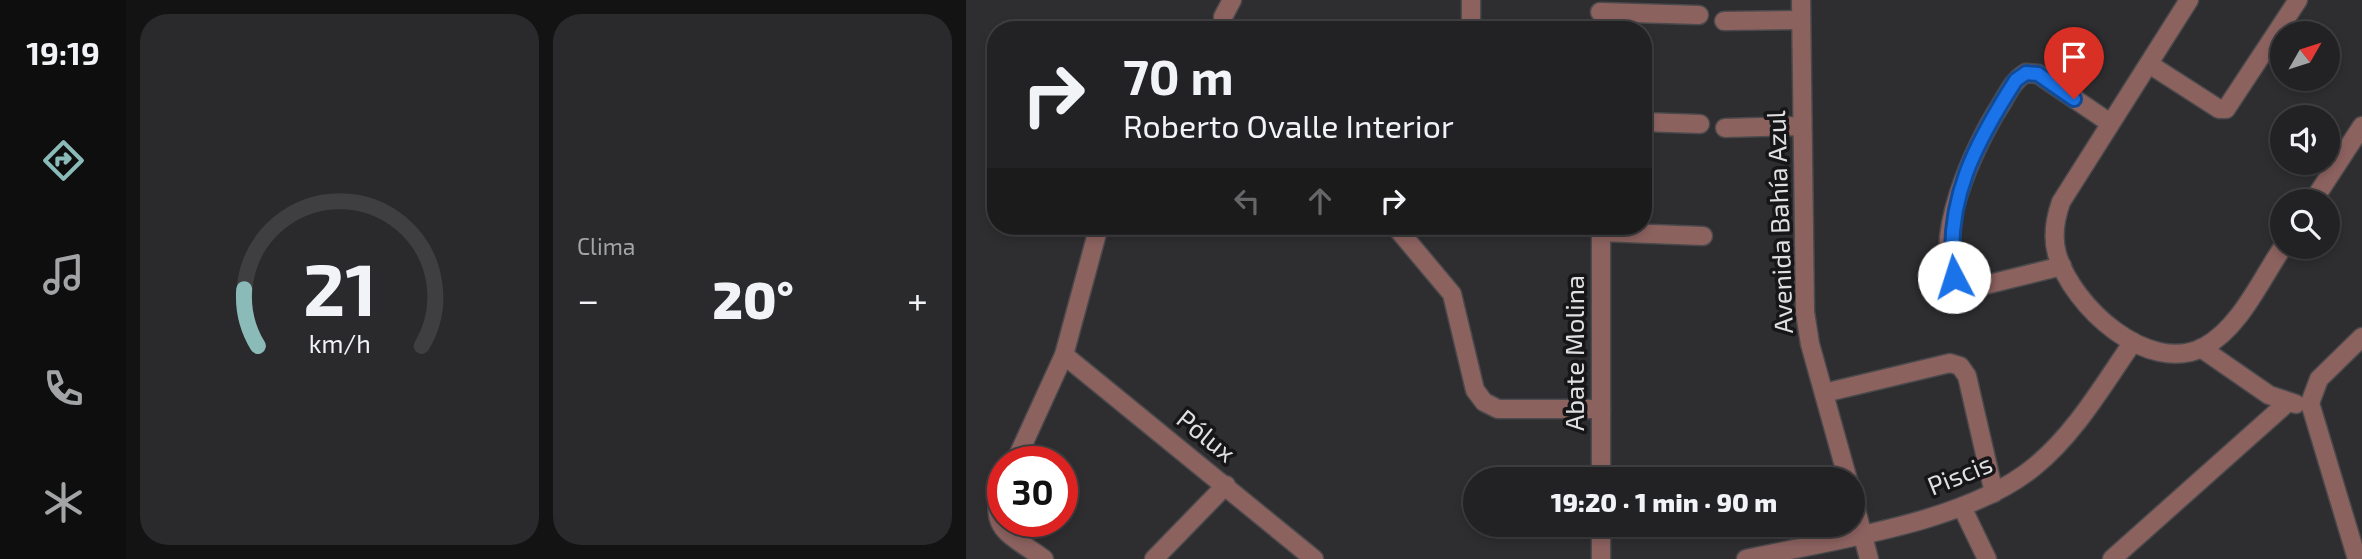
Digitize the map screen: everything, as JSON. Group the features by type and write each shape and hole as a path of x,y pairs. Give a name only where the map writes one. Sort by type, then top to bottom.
{"street":[{"path":"1223,21 1232,0"},
{"path":"1471,0 1471,21"},
{"name":"Avenida Bahía Azul","path":"1801,0 1805,312 1844,467"},
{"path":"2189,0 2067,191 2057,214 2055,239 2062,266 2089,307 2133,342 2163,353 2189,352 2202,348 2231,325 2275,259"},
{"path":"2149,64 2219,109 2226,109 2298,0"},
{"path":"1600,14 1699,15"},
{"path":"1724,20 1801,20"},
{"path":"2062,266 1977,287 1958,284 1954,277 1951,238 1959,193 1986,128 2016,80 2026,73 2038,74 2110,124"},
{"path":"1652,122 1700,124"},
{"path":"1725,128 1802,126"},
{"path":"2321,189 2362,126"},
{"path":"1652,232 1703,236"},
{"path":"1022,446 1064,355 1097,235"},
{"path":"1403,235 1452,294 1475,390 1485,402 1498,409 1601,409"},
{"name":"Abate Molina","path":"1601,235 1601,467"},
{"path":"2357,559 2310,403 2319,379 2362,337"},
{"name":"Piscis","path":"1865,532 1962,507 1994,493 2034,467 2070,430 2133,342"},
{"path":"2202,348 2269,395 2287,402 2310,403"},
{"name":"Pólux","path":"1064,355 1314,559"},
{"path":"1824,393 1950,363 1960,366 1967,376 1994,493"},
{"path":"2112,559 2287,402"},
{"path":"1154,559 1226,485"},
{"path":"1962,507 1987,559"},
{"path":"1015,537 1044,559"},
{"path":"1601,537 1601,559"},
{"name":"Piscis","path":"1746,559 1845,537"},
{"path":"1864,537 1869,559"}],"route":[{"path":"1954,277 1951,238 1959,193 1967,168 1986,128 2016,80 2026,73 2038,74 2074,99"}]}
